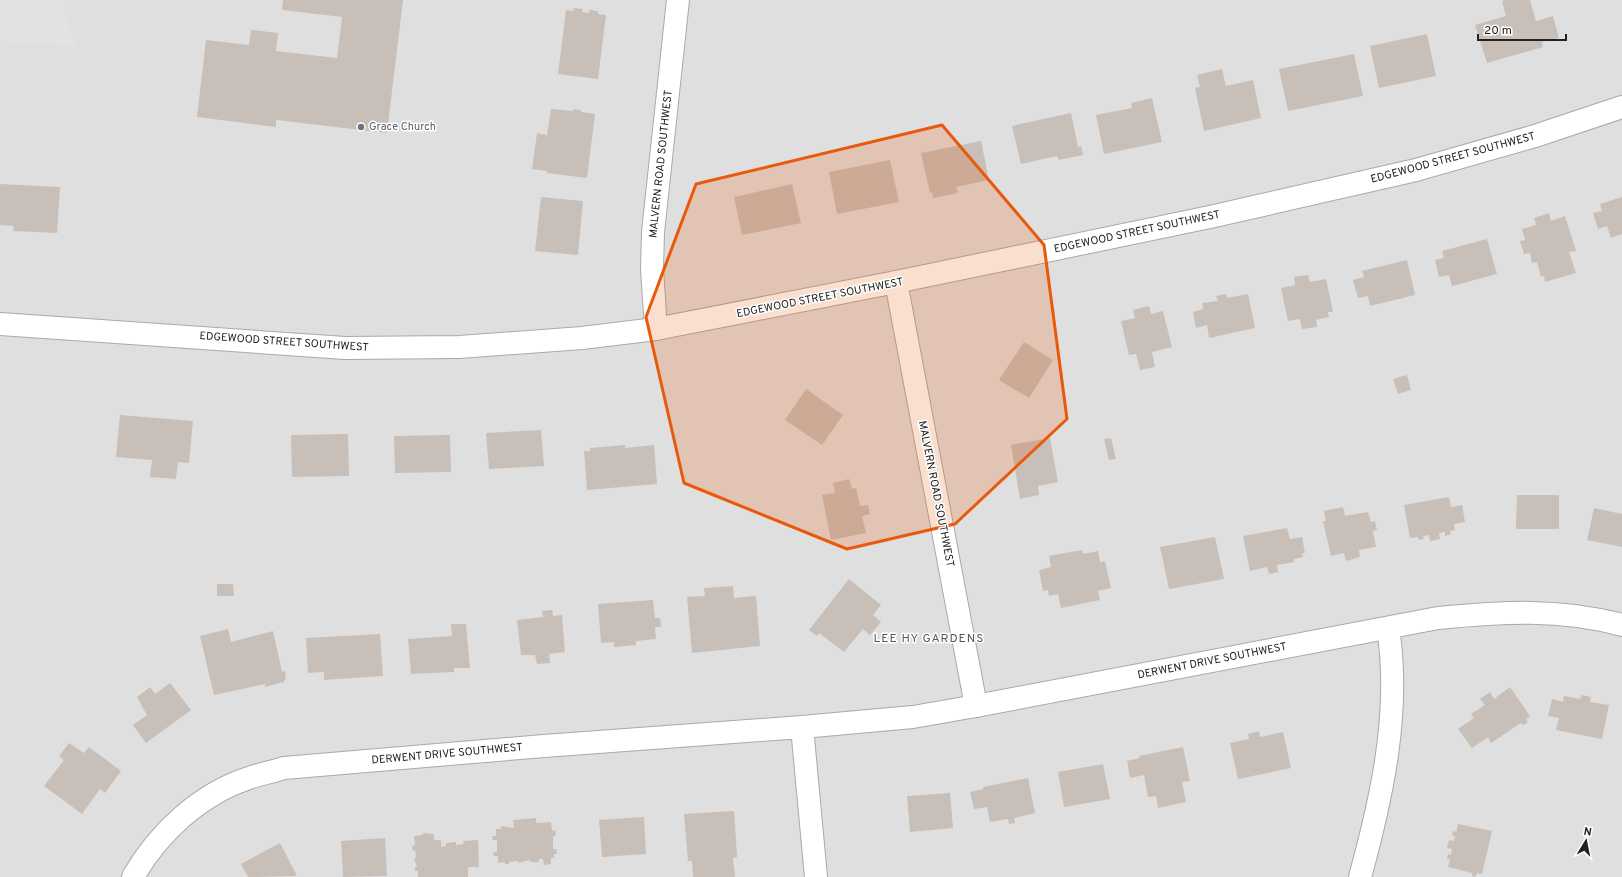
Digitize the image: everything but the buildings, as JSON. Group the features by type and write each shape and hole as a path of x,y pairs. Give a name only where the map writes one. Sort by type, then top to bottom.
{"street":[{"name":"MALVERN ROAD SOUTHWEST","path":"656,329 652,269 653,232 678,0"},
{"name":"EDGEWOOD STREET SOUTHWEST","path":"0,324 345,348 459,347 582,338 656,329 896,282 1210,217 1416,170 1535,136 1622,107"},
{"name":"MALVERN ROAD SOUTHWEST","path":"896,282 976,706"},
{"name":"DERWENT DRIVE SOUTHWEST","path":"133,877 160,838 182,816 213,794 241,781 284,768 913,717 1438,618 1504,612 1552,613 1604,620 1622,625"},
{"path":"1360,877 1374,826 1388,750 1392,687 1388,628"},
{"path":"802,727 816,877"}],"highlighted area":[{"path":"942,125 1044,245 1067,419 955,524 847,549 684,483 646,317 696,184"}],"shaded area":[{"path":"0,0 1622,0 1622,877 0,877"},
{"path":"0,0 65,0 65,15 76,47 0,41"}],"place":[{"name":"Grace Church","path":"361,127"}],"district":[{"name":"LEE HY GARDENS","path":"929,639"}]}
